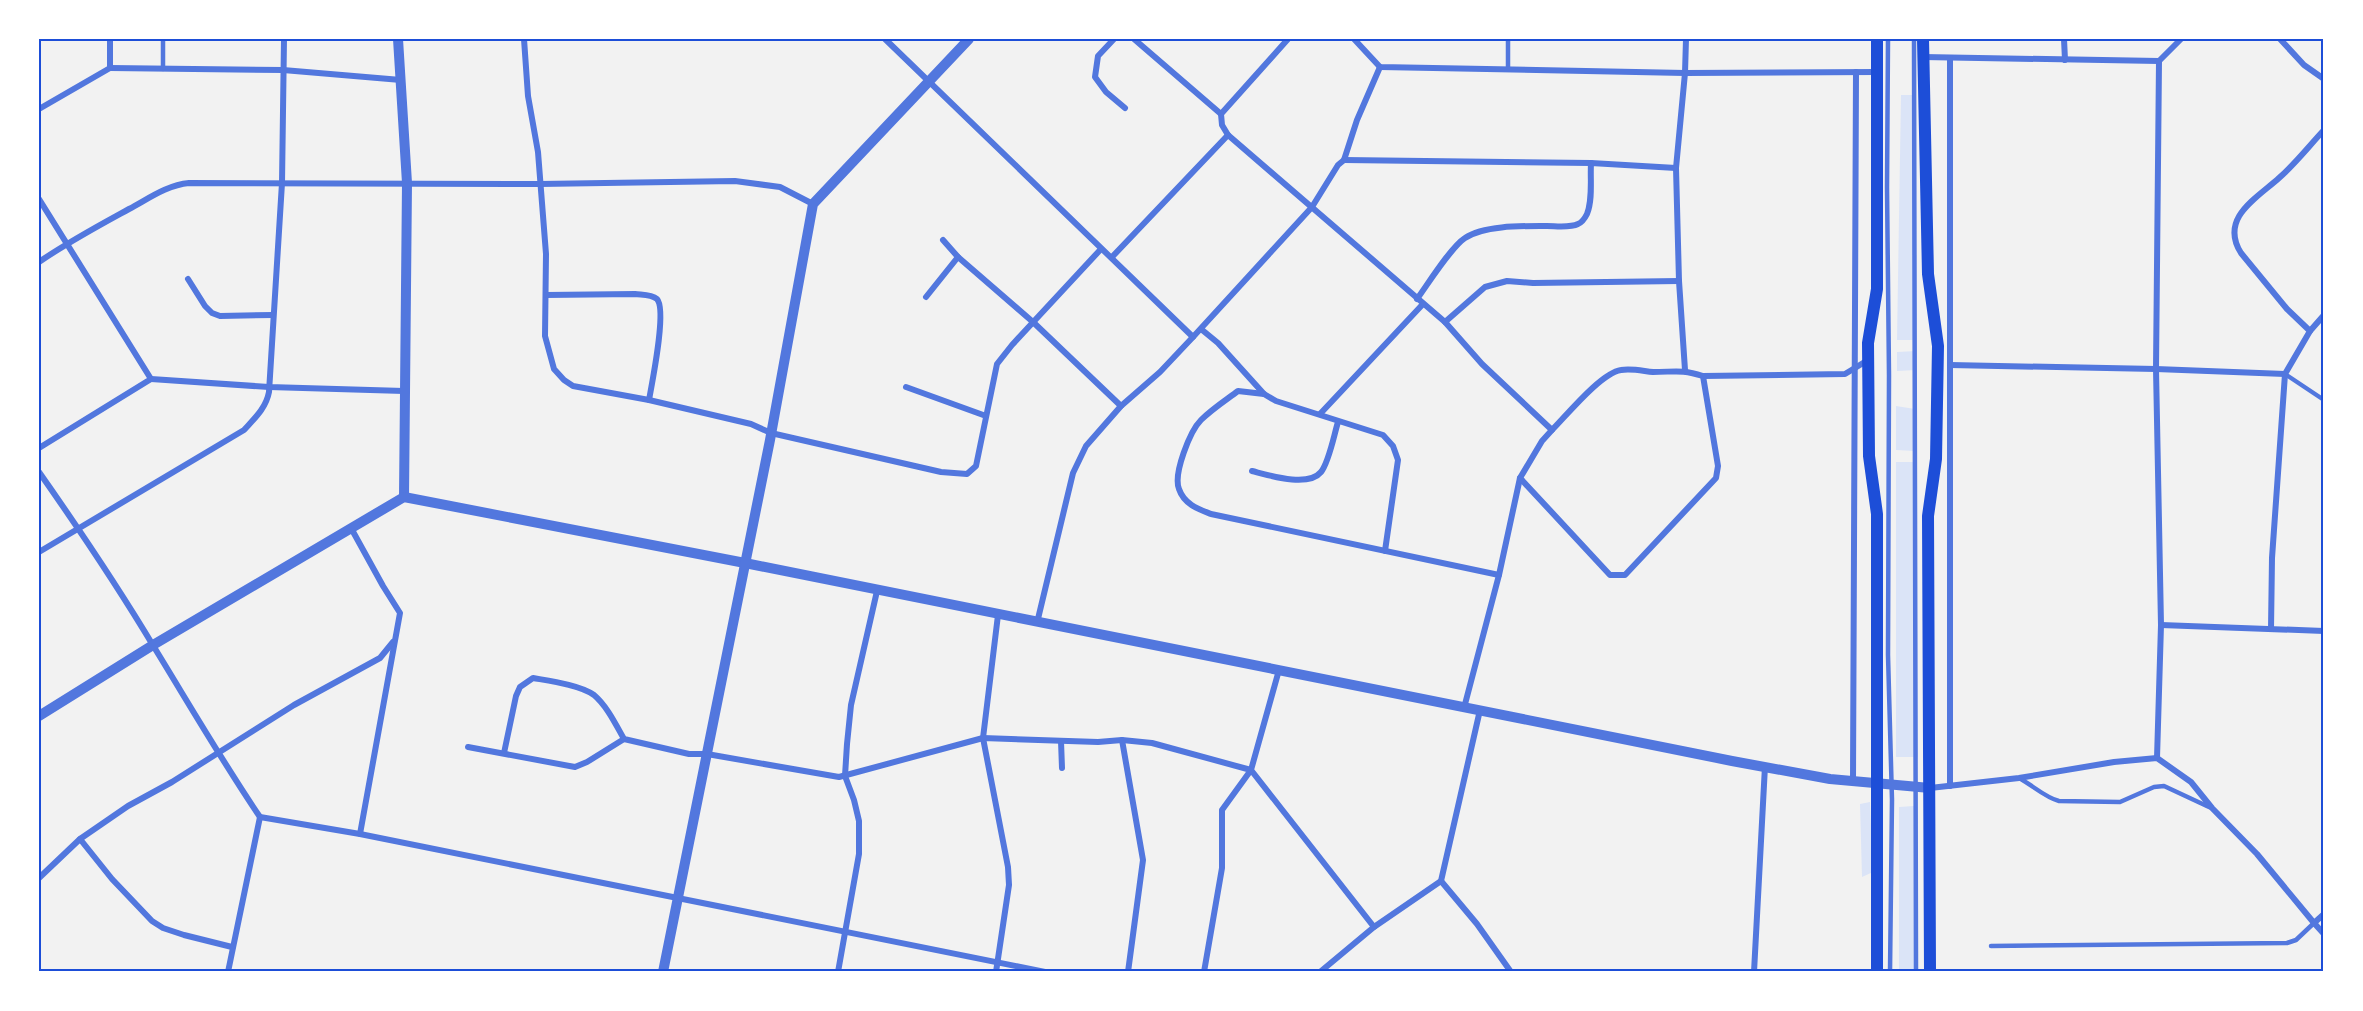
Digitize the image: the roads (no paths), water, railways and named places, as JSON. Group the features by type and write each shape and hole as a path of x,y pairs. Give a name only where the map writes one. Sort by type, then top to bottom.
{"main road":[{"path":"1876,39 1877,289 1869,330 1868,360 1869,450 1878,514 1877,972"},
{"path":"1923,39 1928,274 1938,345 1936,459 1928,516 1930,972"},
{"path":"1855,449 1869,450"}],"street":[{"path":"110,39 110,68"},
{"path":"39,552 244,430 258,416 265,404 269,387 282,183 284,39"},
{"path":"398,39 407,183 404,497"},
{"path":"524,39 528,96 537,143 546,255 545,336 551,363 558,375 573,386 649,400 751,424 771,433 941,472 967,474 976,466 998,364 1033,322 1101,249"},
{"path":"885,39 1193,337"},
{"path":"663,972 771,433 813,204 969,39"},
{"path":"1114,39 1098,56 1094,70 1095,77 1106,93 1125,108"},
{"path":"1134,39 1221,114 1222,124 1228,135 1445,322 1482,364 1552,430"},
{"path":"1221,114 1288,39"},
{"path":"1354,39 1380,67 1685,73 1876,72"},
{"path":"1685,370 1679,281 1676,168 1686,39"},
{"path":"2064,39 2065,60"},
{"path":"2157,758 2161,625 2156,369 2159,61 2181,39"},
{"path":"2280,39 2304,65 2324,79"},
{"path":"1922,57 2159,61"},
{"path":"1950,58 1950,786"},
{"path":"1037,622 1079,459 1095,435 1121,406 1160,372 1312,207 1344,159 1357,120 1380,67"},
{"path":"39,109 110,68 283,70 400,80"},
{"path":"1853,782 1856,72"},
{"path":"2310,331 2287,309 2241,253 2236,245 2234,232 2242,210 2279,178 2324,130"},
{"path":"1112,257 1228,135"},
{"path":"1344,159 1591,163 1676,168"},
{"path":"1417,299 1463,239 1477,232 1524,226 1563,226 1580,223 1585,218 1590,205 1591,163"},
{"path":"39,262 68,242 179,183 540,184 735,181 780,187 813,204"},
{"path":"39,199 68,242 151,379"},
{"path":"943,240 1121,406"},
{"path":"926,297 958,256"},
{"path":"188,279 212,313 220,316 273,315"},
{"path":"1445,322 1485,287 1507,281 1533,283 1679,281"},
{"path":"546,295 635,294 648,295 660,303 661,318 649,400"},
{"path":"1320,414 1423,304"},
{"path":"2271,629 2272,558 2285,374 2310,331 2324,315"},
{"path":"1201,328 1264,394 1276,401 1383,435 1393,446 1398,460 1385,551"},
{"path":"1464,708 1499,575 1520,478 1542,441 1599,382 1610,373 1621,370 1654,372 1685,370 1703,376 1845,374 1868,360"},
{"path":"1950,365 2285,374"},
{"path":"1520,478 1610,575 1625,575 1716,478 1718,466 1703,376"},
{"path":"39,448 151,379 269,387 404,392"},
{"path":"906,387 986,416"},
{"path":"1264,394 1238,391 1200,421 1190,436 1178,477 1178,489 1185,500 1195,508 1211,514 1499,575"},
{"path":"1252,471 1299,480 1317,476 1323,468 1338,422"},
{"path":"39,471 153,645 217,753 260,817 228,972"},
{"path":"39,716 153,645 404,497 1830,779 1930,788 2157,758 2191,782 2212,808 2257,854 2324,934"},
{"path":"351,528 382,586 399,609 360,834"},
{"path":"838,972 859,855 860,834 854,800 845,776 851,705 877,591"},
{"path":"996,972 1009,885 1008,867 983,738 998,615"},
{"path":"2161,625 2324,631"},
{"path":"39,878 80,840 128,806 294,705 380,658 393,642"},
{"path":"1204,972 1222,868 1222,810 1251,770 1279,670"},
{"path":"504,753 516,696 520,687 533,678 566,685 594,696 604,707 624,739"},
{"path":"1320,972 1374,927 1441,881 1480,710"},
{"path":"468,747 575,767 624,739 689,754 707,754 845,776 983,738 1061,741 1122,740 1152,743 1251,770 1374,927"},
{"path":"1122,740 1143,860 1128,972"},
{"path":"1061,741 1062,768"},
{"path":"1754,972 1765,766"},
{"path":"260,817 360,834 1045,972"},
{"path":"80,840 112,879 152,921 163,928 184,935 232,947"},
{"path":"1441,881 1477,924 1511,972"},
{"path":"2314,923 2324,914"}],"lane":[{"path":"163,39 163,69"},
{"path":"1508,39 1508,69"},
{"path":"1888,39 1890,972"},
{"path":"1914,39 1916,972"},
{"path":"2285,374 2324,400"},
{"path":"2019,778 2051,799 2059,801 2120,802 2154,787 2164,786 2212,808"},
{"path":"1991,946 2287,943 2296,940 2314,923"}]}
